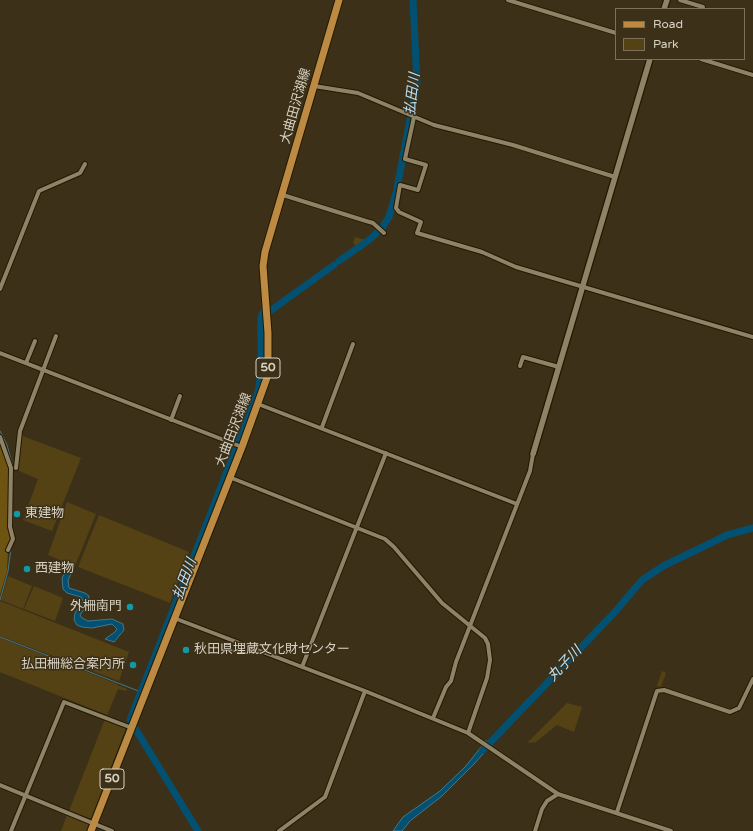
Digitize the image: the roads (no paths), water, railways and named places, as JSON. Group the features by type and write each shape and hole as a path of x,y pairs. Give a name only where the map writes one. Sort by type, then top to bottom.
{"main road":[{"name":"大曲田沢湖線","path":"91,831 268,375 268,333 263,266 268,238 283,195 339,0"}],"street":[{"path":"508,0 615,33"},
{"path":"680,0 702,8"},
{"path":"432,718 446,687 451,681 456,662 530,471 533,454 650,60"},
{"path":"704,60 753,75"},
{"path":"314,86 358,93 434,125 513,145 615,176"},
{"path":"413,117 405,159 426,165 418,190 400,185 396,208 398,212 420,222 417,232 482,252 516,267 753,337"},
{"path":"0,289 39,191 80,173 85,164"},
{"path":"283,195 366,221 377,226 384,233"},
{"path":"16,468 20,431 56,336"},
{"path":"26,362 35,341"},
{"path":"322,428 353,344"},
{"path":"0,353 241,447"},
{"path":"520,366 523,357 559,367"},
{"path":"171,420 180,396"},
{"path":"258,404 517,504"},
{"path":"0,438 11,468 10,526 13,539 8,550"},
{"path":"302,667 386,453"},
{"path":"229,477 356,527 390,543 442,603 485,638 488,644 490,660 487,678 469,734"},
{"path":"174,618 365,691 469,734 558,794 671,831"},
{"path":"616,812 657,691 664,690 730,712 739,708 753,678"},
{"path":"279,831 325,797 365,691"},
{"path":"11,831 64,702 133,726"},
{"path":"0,785 112,831"},
{"path":"535,831 542,809 548,801 558,794"}],"water":[{"path":"68,568 73,570 68,580 69,588 85,593 89,596 88,604 80,615 82,618 88,621 112,619 123,624 124,630 114,642 105,639 117,629 112,624 92,628 77,625 74,620 75,613 83,601 81,597 67,593 63,589 62,578"},
{"path":"486,741 491,745 442,796 410,821 402,831 393,831 403,817 440,791 465,767"}],"waterway":[{"name":"払田川","path":"397,188 417,83 413,0"},
{"name":"払田川","path":"339,261 369,240 382,228 389,217 396,193"},
{"name":"払田川","path":"270,311 334,265"},
{"name":"払田川","path":"198,831 130,720 258,392 261,374 261,317 263,313"},
{"path":"0,431 7,445 13,467 13,480"},
{"name":"丸子川","path":"483,750 614,613 642,580 665,565 727,535 753,528"},
{"path":"0,600 8,571 11,548"},
{"path":"0,637 141,692"}],"place":[{"name":"東建物","path":"17,514"},
{"name":"西建物","path":"27,569"},
{"name":"外柵南門","path":"130,607"},
{"name":"秋田県埋蔵文化財センター","path":"186,650"},
{"name":"払田柵総合案内所","path":"133,665"}]}
